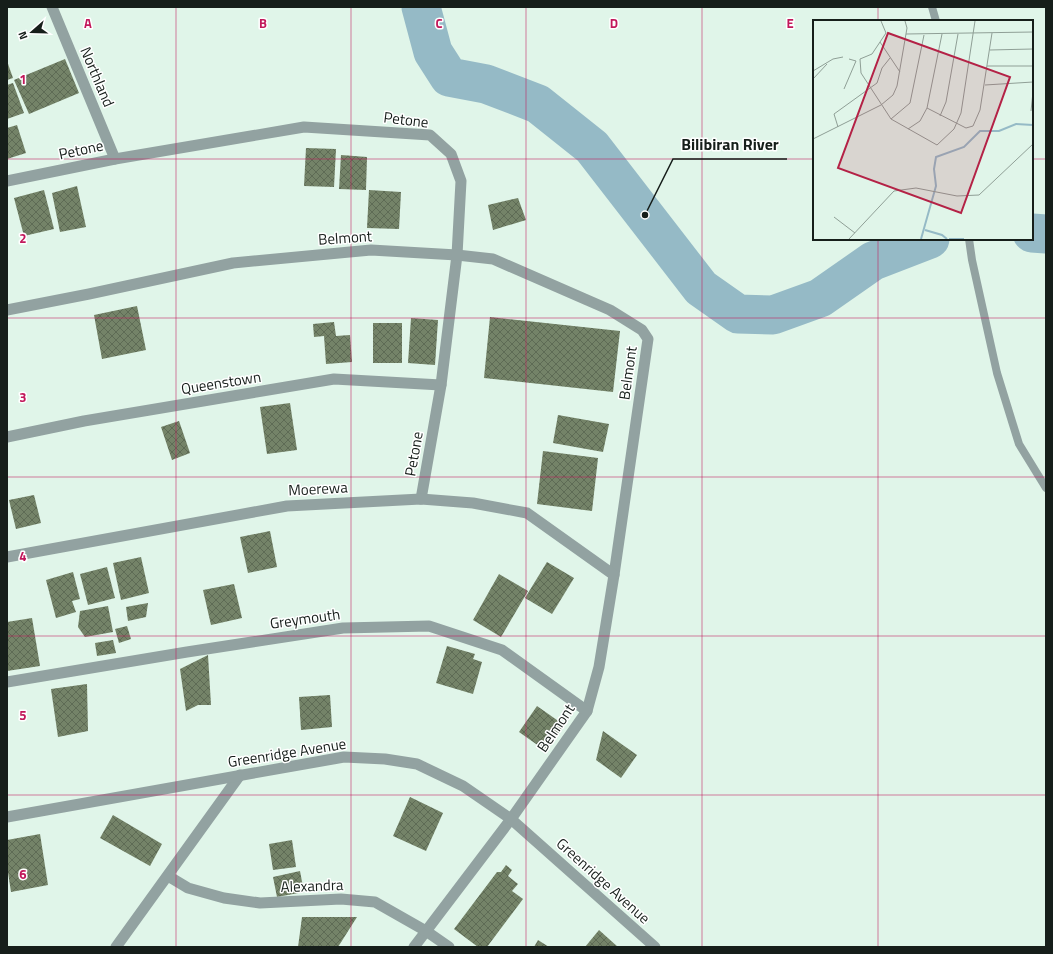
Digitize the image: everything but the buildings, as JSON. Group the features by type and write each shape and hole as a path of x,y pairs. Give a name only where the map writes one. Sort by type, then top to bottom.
{"street":[{"name":"Northland","path":"52,7 115,159"},
{"name":"Petone","path":"7,181 115,159 304,127 430,135 451,154 461,181 457,255 441,385 421,499"},
{"name":"Belmont","path":"7,310 97,293 233,263 371,250 457,255 493,259 610,310 642,330 648,339 614,575 599,667 587,712 511,819 414,947"},
{"name":"Queenstown","path":"7,436 84,421 334,380 441,385"},
{"name":"Moerewa","path":"7,557 287,506 421,499 473,503 527,513 614,575"},
{"name":"Greymouth","path":"7,682 343,628 429,626 502,650 587,712"},
{"name":"Greenridge Avenue","path":"7,817 344,757 385,759 416,764 463,786 511,819 655,947"},
{"path":"116,947 240,775"},
{"name":"Alexandra","path":"168,876 188,888 224,898 260,903 341,899 375,902 426,931 449,947"}],"lane":[{"path":"932,7 936,20"},
{"path":"969,240 972,260 997,373 1019,444 1046,488"}],"waterway":[{"path":"421,7 433,52 449,77 486,84 538,104 592,147 701,288 738,314 773,315 820,298 873,261 927,240"},
{"path":"1033,233 1046,234"}],"place":[{"name":"Bilibiran River","path":"645,215"}]}
